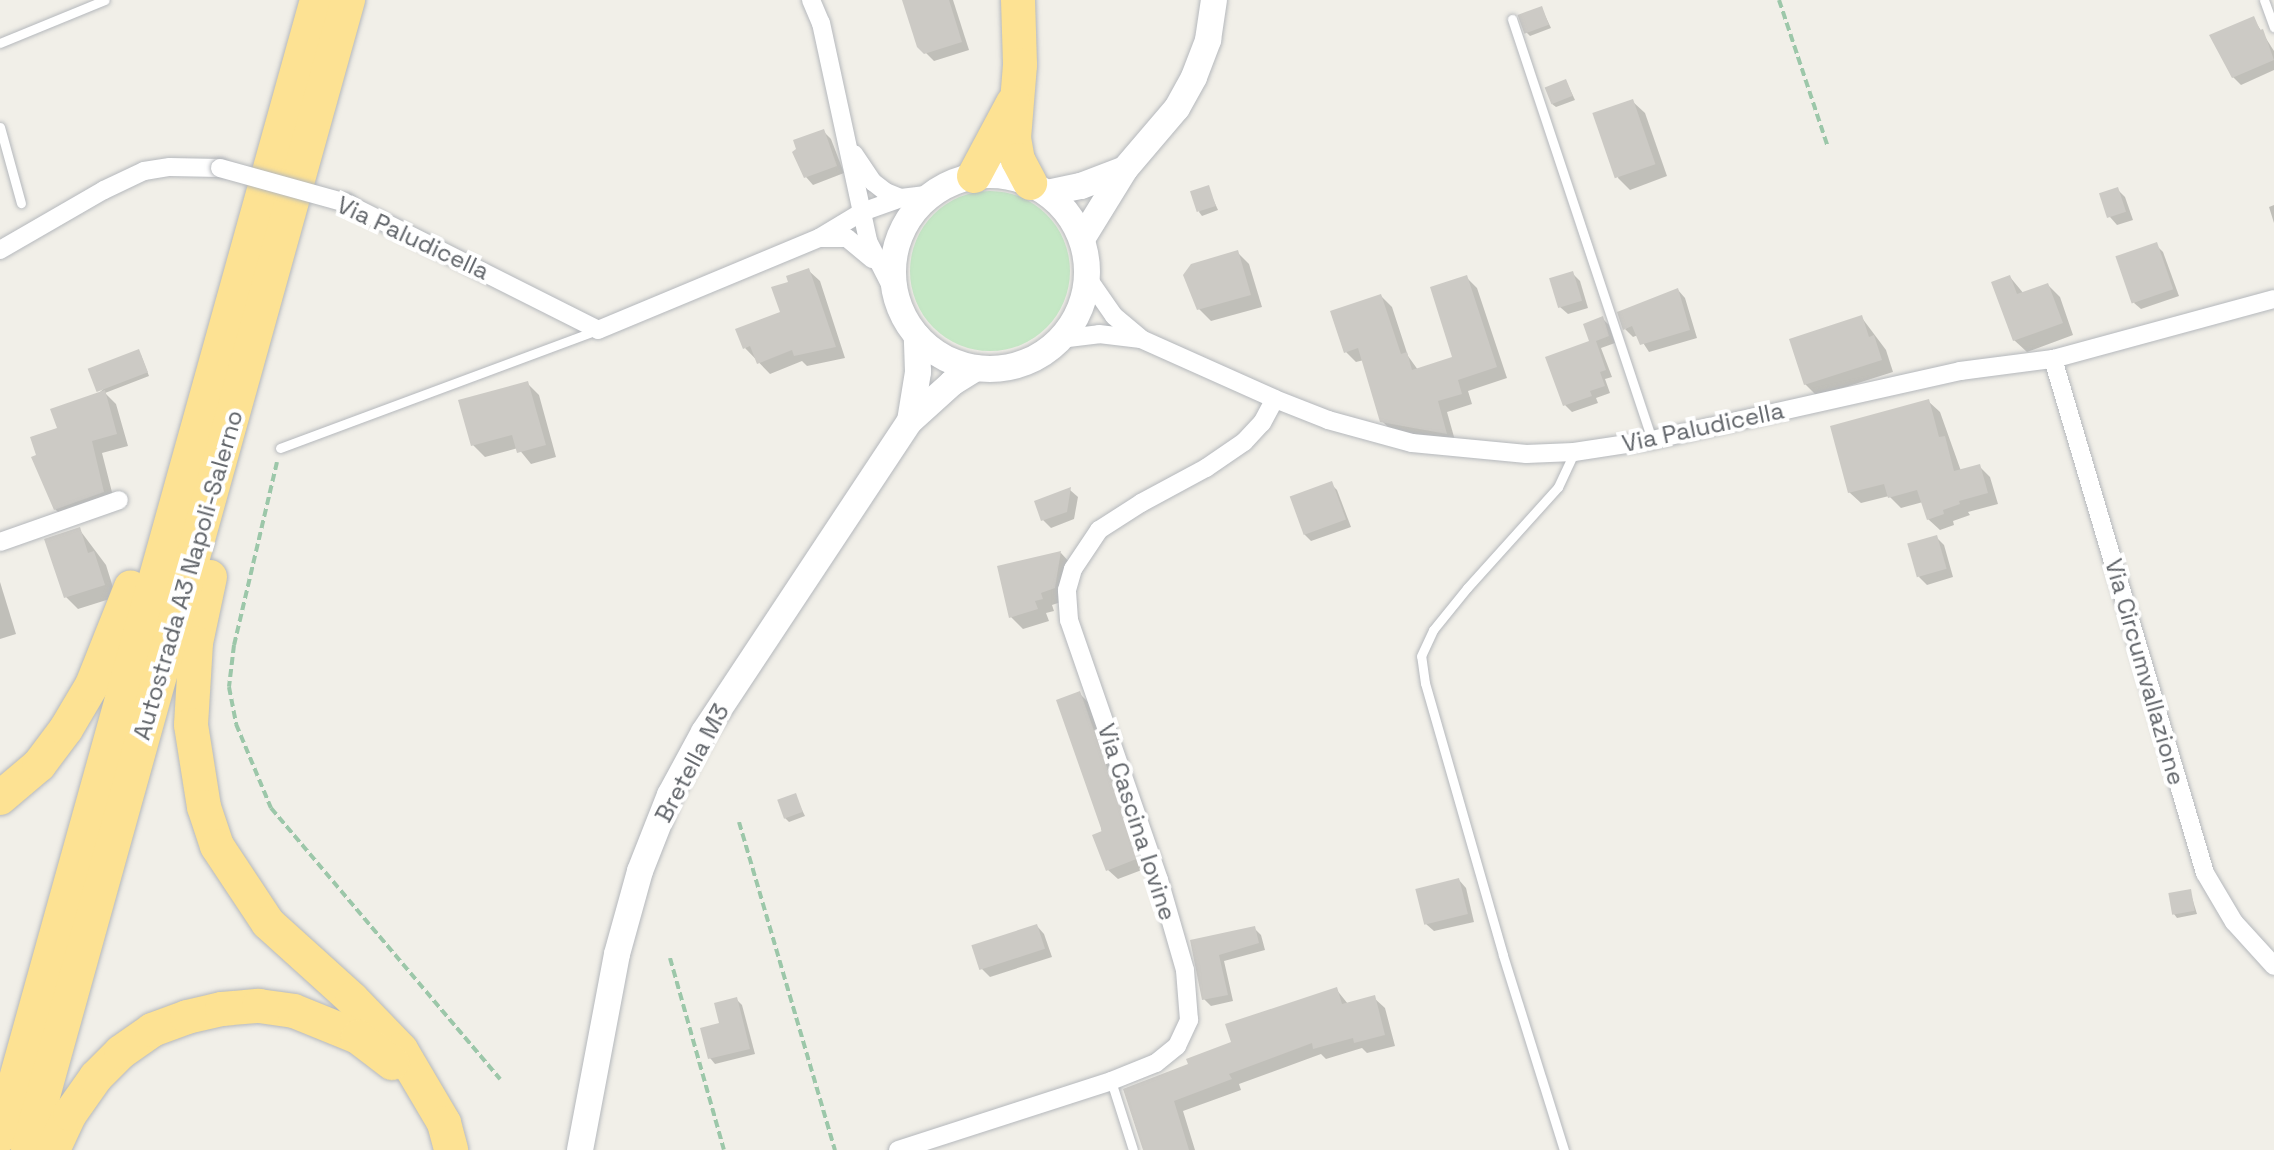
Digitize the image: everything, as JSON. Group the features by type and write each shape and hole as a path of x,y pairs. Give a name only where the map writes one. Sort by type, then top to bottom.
{"highway":[{"name":"Autostrada A3 Napoli-Salerno","path":"28,1150 265,243 317,0"},
{"name":"Autostrada A3 Napoli-Salerno","path":"0,1136 265,243 348,0"},
{"path":"1018,0 1020,55 1014,138 1018,160 1039,188"},
{"path":"974,176 1015,99"},
{"path":"0,798 39,765 92,685 132,585 172,440 207,341 265,243"},
{"path":"265,243 241,464 196,643 191,725 196,769 217,846 240,884 268,923 352,999 401,1050 444,1123 451,1150"},
{"path":"53,1150 70,1114 96,1077 121,1052 152,1030 222,1009 259,1006 294,1011 328,1022 358,1037 423,1089"}],"street":[{"path":"598,330 819,238 862,212 901,198 932,194 974,176 1012,177 1039,188 1062,206 1082,239 1087,277 1078,315 1060,339 1038,356 1021,365 999,369 976,368 934,351 917,336 904,317 868,241 862,212 847,136 821,23 811,0"},
{"path":"1082,239 1125,169 1155,137 1194,77 1208,40 1214,0"},
{"path":"847,136 873,182 901,198"},
{"name":"Via Paludicella","path":"0,250 104,190 144,171 170,167 220,168 346,203 598,330"},
{"path":"1039,188 1081,186 1125,169"},
{"path":"896,296 895,262 904,229 916,210 932,194"},
{"path":"819,238 847,238 879,267"},
{"name":"Via Paludicella","path":"1087,277 1114,316 1141,339 1275,399 1328,420 1412,443 1489,452 1574,452 1652,440 1960,371 2053,359 2274,299"},
{"name":"Via Paludicella","path":"1060,339 1099,334 1141,339"},
{"name":"Bretella M3","path":"910,421 918,372 917,336"},
{"name":"Via Circumvallazione","path":"2053,359 2205,873 2234,922 2274,966"},
{"name":"Bretella M3","path":"580,1150 617,954 640,871 670,795 704,732 910,421 952,383 976,368"},
{"name":"Via Cascina Iovine","path":"898,1150 1111,1081 1156,1063 1177,1046 1189,1020 1190,996 1159,880 1069,620 1067,590 1073,569 1099,530 1206,468 1244,442 1262,423 1275,399"},
{"path":"0,542 119,500"}],"lane":[{"path":"0,43 105,0"},
{"path":"2264,0 2274,27"},
{"path":"1512,19 1652,440"},
{"path":"0,127 21,203"},
{"path":"280,448 598,330"},
{"path":"1564,1150 1503,955 1425,683 1421,656 1433,630 1558,487 1574,452"},
{"path":"1111,1081 1133,1150"}],"path":[{"path":"1779,0 1828,147"},
{"path":"280,448 234,645 229,687 236,724 271,808 500,1079"},
{"path":"739,822 835,1150"},
{"path":"670,958 724,1150"}],"green space":[{"path":"990,191 1021,197 1047,214 1064,240 1070,271 1064,302 1047,328 1021,345 990,351 959,345 933,328 916,302 910,271 916,240 933,214 959,197"}],"building":[{"path":"902,0 949,0 962,42 924,54 917,47"},
{"path":"1542,6 1549,25 1524,34 1518,15"},
{"path":"2254,16 2260,30 2263,29 2274,60 2232,78 2209,35"},
{"path":"1566,79 1573,96 1551,104 1545,88"},
{"path":"1633,99 1655,164 1615,178 1592,113"},
{"path":"824,129 837,166 804,178 792,152 796,149 793,140"},
{"path":"1209,185 1216,206 1197,212 1190,191"},
{"path":"2118,187 2126,212 2107,218 2099,193"},
{"path":"2157,242 2173,289 2132,304 2115,256"},
{"path":"1238,250 1251,295 1197,310 1183,275 1191,264"},
{"path":"809,268 836,347 794,356 792,350 757,364 750,346 743,349 735,329 780,312 771,287 788,282 786,276"},
{"path":"1573,271 1582,301 1558,308 1549,278"},
{"path":"1467,275 1497,367 1458,380 1462,394 1438,401 1447,434 1380,422 1358,348 1344,353 1330,311 1381,294 1401,354 1407,352 1412,370 1452,357 1430,287"},
{"path":"2010,275 2017,294 2048,283 2063,323 2013,341 1991,282"},
{"path":"1678,288 1690,330 1640,345 1632,326 1623,330 1617,312"},
{"path":"1862,315 1869,337 1874,335 1882,360 1804,385 1789,339"},
{"path":"1603,316 1609,336 1596,341 1606,370 1600,372 1605,386 1590,391 1592,396 1563,406 1545,357 1589,341 1583,324"},
{"path":"139,349 148,372 97,392 88,369"},
{"path":"528,381 546,445 517,453 512,435 471,446 458,400"},
{"path":"105,390 117,434 92,441 104,492 54,510 31,457 36,455 30,437 57,428 50,409"},
{"path":"1929,399 1939,437 1945,436 1954,471 1980,464 1988,493 1959,501 1960,504 1943,510 1944,514 1927,520 1917,490 1888,498 1884,484 1848,493 1830,426"},
{"path":"1332,481 1346,520 1304,535 1290,496"},
{"path":"1071,487 1067,512 1041,521 1034,501"},
{"path":"80,527 88,553 94,551 105,585 64,598 44,539"},
{"path":"1937,535 1947,569 1917,577 1907,544"},
{"path":"1061,551 1055,588 1041,593 1043,599 1035,601 1038,609 1009,618 997,566"},
{"path":"1080,691 1139,858 1106,871 1092,835 1102,831 1056,700"},
{"path":"796,793 803,812 784,819 777,800"},
{"path":"1459,878 1468,914 1424,925 1415,889"},
{"path":"2191,889 2195,911 2172,915 2168,893"},
{"path":"1037,924 1045,949 979,970 971,945"},
{"path":"1255,926 1259,943 1219,955 1228,995 1202,1000 1190,940"},
{"path":"1337,987 1342,1004 1375,995 1385,1035 1354,1043 1353,1038 1313,1049 1312,1043 1229,1074 1232,1079 1174,1101 1189,1150 1143,1150 1123,1089 1188,1064 1186,1059 1231,1042 1225,1024"},
{"path":"737,997 750,1049 708,1059 700,1028 719,1023 714,1003"}]}
